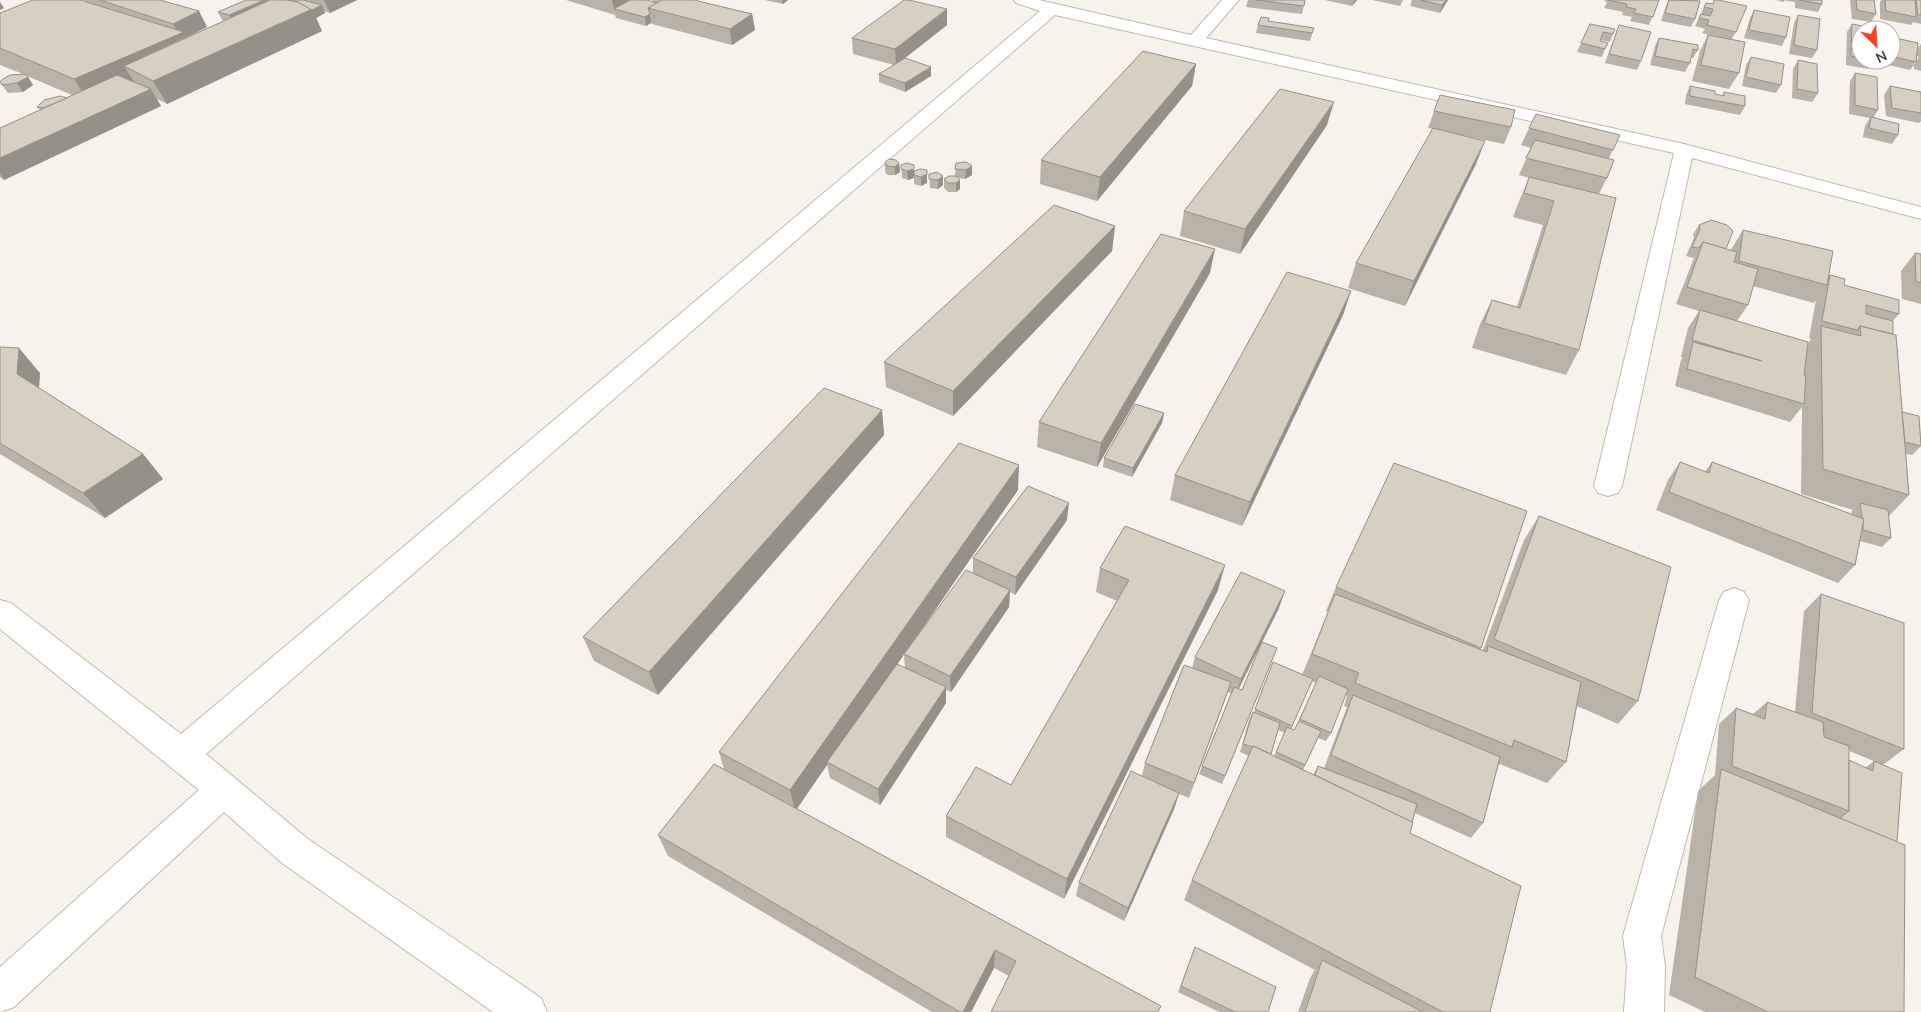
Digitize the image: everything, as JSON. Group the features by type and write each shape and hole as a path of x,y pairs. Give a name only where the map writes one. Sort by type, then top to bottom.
{"street":[{"path":"1022,0 1684,150 1921,213"},
{"path":"1196,40 1232,0"},
{"path":"182,754 1052,8"},
{"path":"1608,486 1684,150"},
{"path":"1644,1012 1646,966 1642,936 1734,600"},
{"path":"0,612 182,754 295,851 527,1012"},
{"path":"0,993 224,790"}],"building":[{"path":"33,0 80,0 184,32 74,79 0,48 0,13"},
{"path":"100,0 160,0 199,11 173,24"},
{"path":"246,0 264,0 229,15 218,12"},
{"path":"270,0 298,2 312,9 153,81 124,66"},
{"path":"287,0 303,0 322,5 312,10 298,2"},
{"path":"630,0 647,0 657,3 648,8 650,14 645,17 614,9"},
{"path":"662,0 694,0 752,14 730,29 648,8"},
{"path":"904,0 947,9 895,49 852,38"},
{"path":"1256,0 1305,0 1304,6"},
{"path":"1420,0 1446,0 1442,5"},
{"path":"1608,0 1659,0 1653,17 1634,13 1636,9 1626,7 1627,4"},
{"path":"1669,0 1700,1 1695,19 1665,13"},
{"path":"1714,0 1747,6 1736,32 1707,25 1709,20 1699,18 1701,14 1710,16 1713,9 1704,7 1706,3 1713,4"},
{"path":"1799,0 1822,0 1822,4"},
{"path":"1856,0 1874,0 1876,14 1857,10"},
{"path":"1885,0 1915,0 1916,17 1886,11"},
{"path":"1916,0 1921,0 1921,15 1918,15"},
{"path":"1754,10 1790,17 1786,37 1749,30"},
{"path":"1798,15 1820,19 1817,50 1794,45"},
{"path":"1261,17 1269,18 1268,21 1314,28 1312,33 1258,25"},
{"path":"1590,24 1615,29 1613,34 1603,32 1600,41 1608,43 1605,49 1581,43"},
{"path":"1619,25 1651,32 1641,61 1609,54"},
{"path":"1708,35 1745,42 1739,73 1701,65"},
{"path":"1659,38 1698,45 1698,50 1693,49 1690,63 1655,56"},
{"path":"1901,39 1918,43 1916,62 1901,58"},
{"path":"1143,51 1196,64 1100,177 1041,160"},
{"path":"1751,57 1784,64 1781,85 1746,77"},
{"path":"905,58 931,67 905,83 879,74"},
{"path":"1798,60 1817,64 1818,93 1797,89"},
{"path":"1855,73 1877,77 1878,110 1855,105"},
{"path":"25,74 28,77 17,83 2,85 0,82 10,75"},
{"path":"117,75 151,89 0,158 0,128"},
{"path":"1690,86 1715,91 1715,94 1724,96 1724,92 1745,96 1745,106 1690,96"},
{"path":"1890,86 1921,92 1921,113 1892,108"},
{"path":"1280,89 1334,102 1245,229 1184,211"},
{"path":"1440,95 1515,110 1511,127 1434,111"},
{"path":"60,96 67,98 43,108 37,107 44,100"},
{"path":"1536,114 1620,135 1613,150 1529,128"},
{"path":"1871,117 1899,124 1898,135 1869,128"},
{"path":"1433,128 1485,141 1414,281 1356,263"},
{"path":"1535,140 1614,160 1607,178 1526,158"},
{"path":"889,159 896,160 899,163 895,167 887,166 885,162"},
{"path":"966,162 972,166 966,170 955,169 956,163"},
{"path":"907,163 914,165 914,169 907,171 901,169 901,165"},
{"path":"920,169 927,170 927,174 921,177 914,175 914,171"},
{"path":"937,172 943,176 938,180 929,179 929,174"},
{"path":"949,176 956,176 960,180 956,183 948,183 944,179"},
{"path":"1529,177 1616,198 1579,350 1484,323 1492,300 1520,308 1554,201 1524,193"},
{"path":"1054,205 1115,226 953,391 884,362"},
{"path":"1711,220 1727,225 1733,231 1726,249 1703,242 1699,248 1692,247 1700,229 1699,225"},
{"path":"1743,230 1833,251 1827,285 1739,261"},
{"path":"1161,234 1215,249 1101,443 1039,422"},
{"path":"1703,242 1737,252 1734,262 1758,269 1748,305 1687,287"},
{"path":"1915,253 1921,254 1921,283 1916,281"},
{"path":"1287,272 1351,291 1250,502 1175,475"},
{"path":"1830,275 1845,279 1844,285 1899,300 1899,314 1866,305 1866,314 1893,321 1893,334 1860,326 1857,330 1822,321"},
{"path":"1700,310 1808,342 1804,375 1806,375 1804,404 1687,369 1693,342 1762,361 1692,340"},
{"path":"1821,326 1861,336 1860,326 1896,335 1909,495 1823,469"},
{"path":"0,347 19,348 17,374 143,454 83,493 0,443"},
{"path":"824,388 882,410 649,672 583,637"},
{"path":"1135,404 1164,413 1133,468 1104,458"},
{"path":"1902,412 1919,416 1921,446 1905,442"},
{"path":"959,443 1019,465 790,790 719,752"},
{"path":"1680,462 1709,473 1712,462 1864,519 1855,565 1669,492"},
{"path":"1394,463 1527,511 1481,648 1336,587"},
{"path":"1028,486 1069,503 1016,577 973,558"},
{"path":"1860,503 1888,510 1891,538 1863,530 1864,519 1862,518"},
{"path":"1539,516 1671,567 1638,701 1494,639"},
{"path":"1125,526 1225,565 1067,879 946,816 976,767 1011,785 1129,580 1100,568"},
{"path":"966,570 1010,590 950,676 904,654"},
{"path":"1241,572 1285,591 1241,679 1195,657"},
{"path":"1335,594 1487,652 1488,646 1581,682 1566,762 1514,740 1512,747 1355,683 1359,673 1312,654"},
{"path":"1821,594 1904,623 1904,749 1812,713"},
{"path":"1262,642 1277,648 1225,776 1202,766 1234,687 1242,690"},
{"path":"1273,662 1313,679 1292,726 1255,709"},
{"path":"897,664 946,687 878,789 827,762"},
{"path":"1184,665 1231,682 1194,783 1145,763"},
{"path":"1319,676 1348,689 1331,733 1300,719"},
{"path":"1353,695 1500,757 1483,823 1331,755"},
{"path":"1767,702 1823,722 1824,737 1849,746 1849,811 1732,766 1736,708 1765,719"},
{"path":"1253,712 1280,723 1271,754 1243,744"},
{"path":"1299,721 1321,731 1305,765 1276,752 1287,727 1294,730"},
{"path":"1253,746 1413,822 1410,833 1521,886 1490,1012 1443,1012 1192,880"},
{"path":"1849,760 1873,771 1874,761 1902,773 1897,842 1841,819 1849,811"},
{"path":"714,764 1161,1006 1158,1012 991,1012 1016,961 995,950 963,1012 960,1012 658,835"},
{"path":"1318,766 1417,804 1412,822 1315,775"},
{"path":"1721,769 1905,845 1904,1012 1768,1012 1695,977"},
{"path":"1131,771 1179,793 1128,908 1079,882"},
{"path":"1195,947 1276,987 1268,1012 1235,1012 1181,986"},
{"path":"1322,960 1423,1012 1305,1012"}]}
